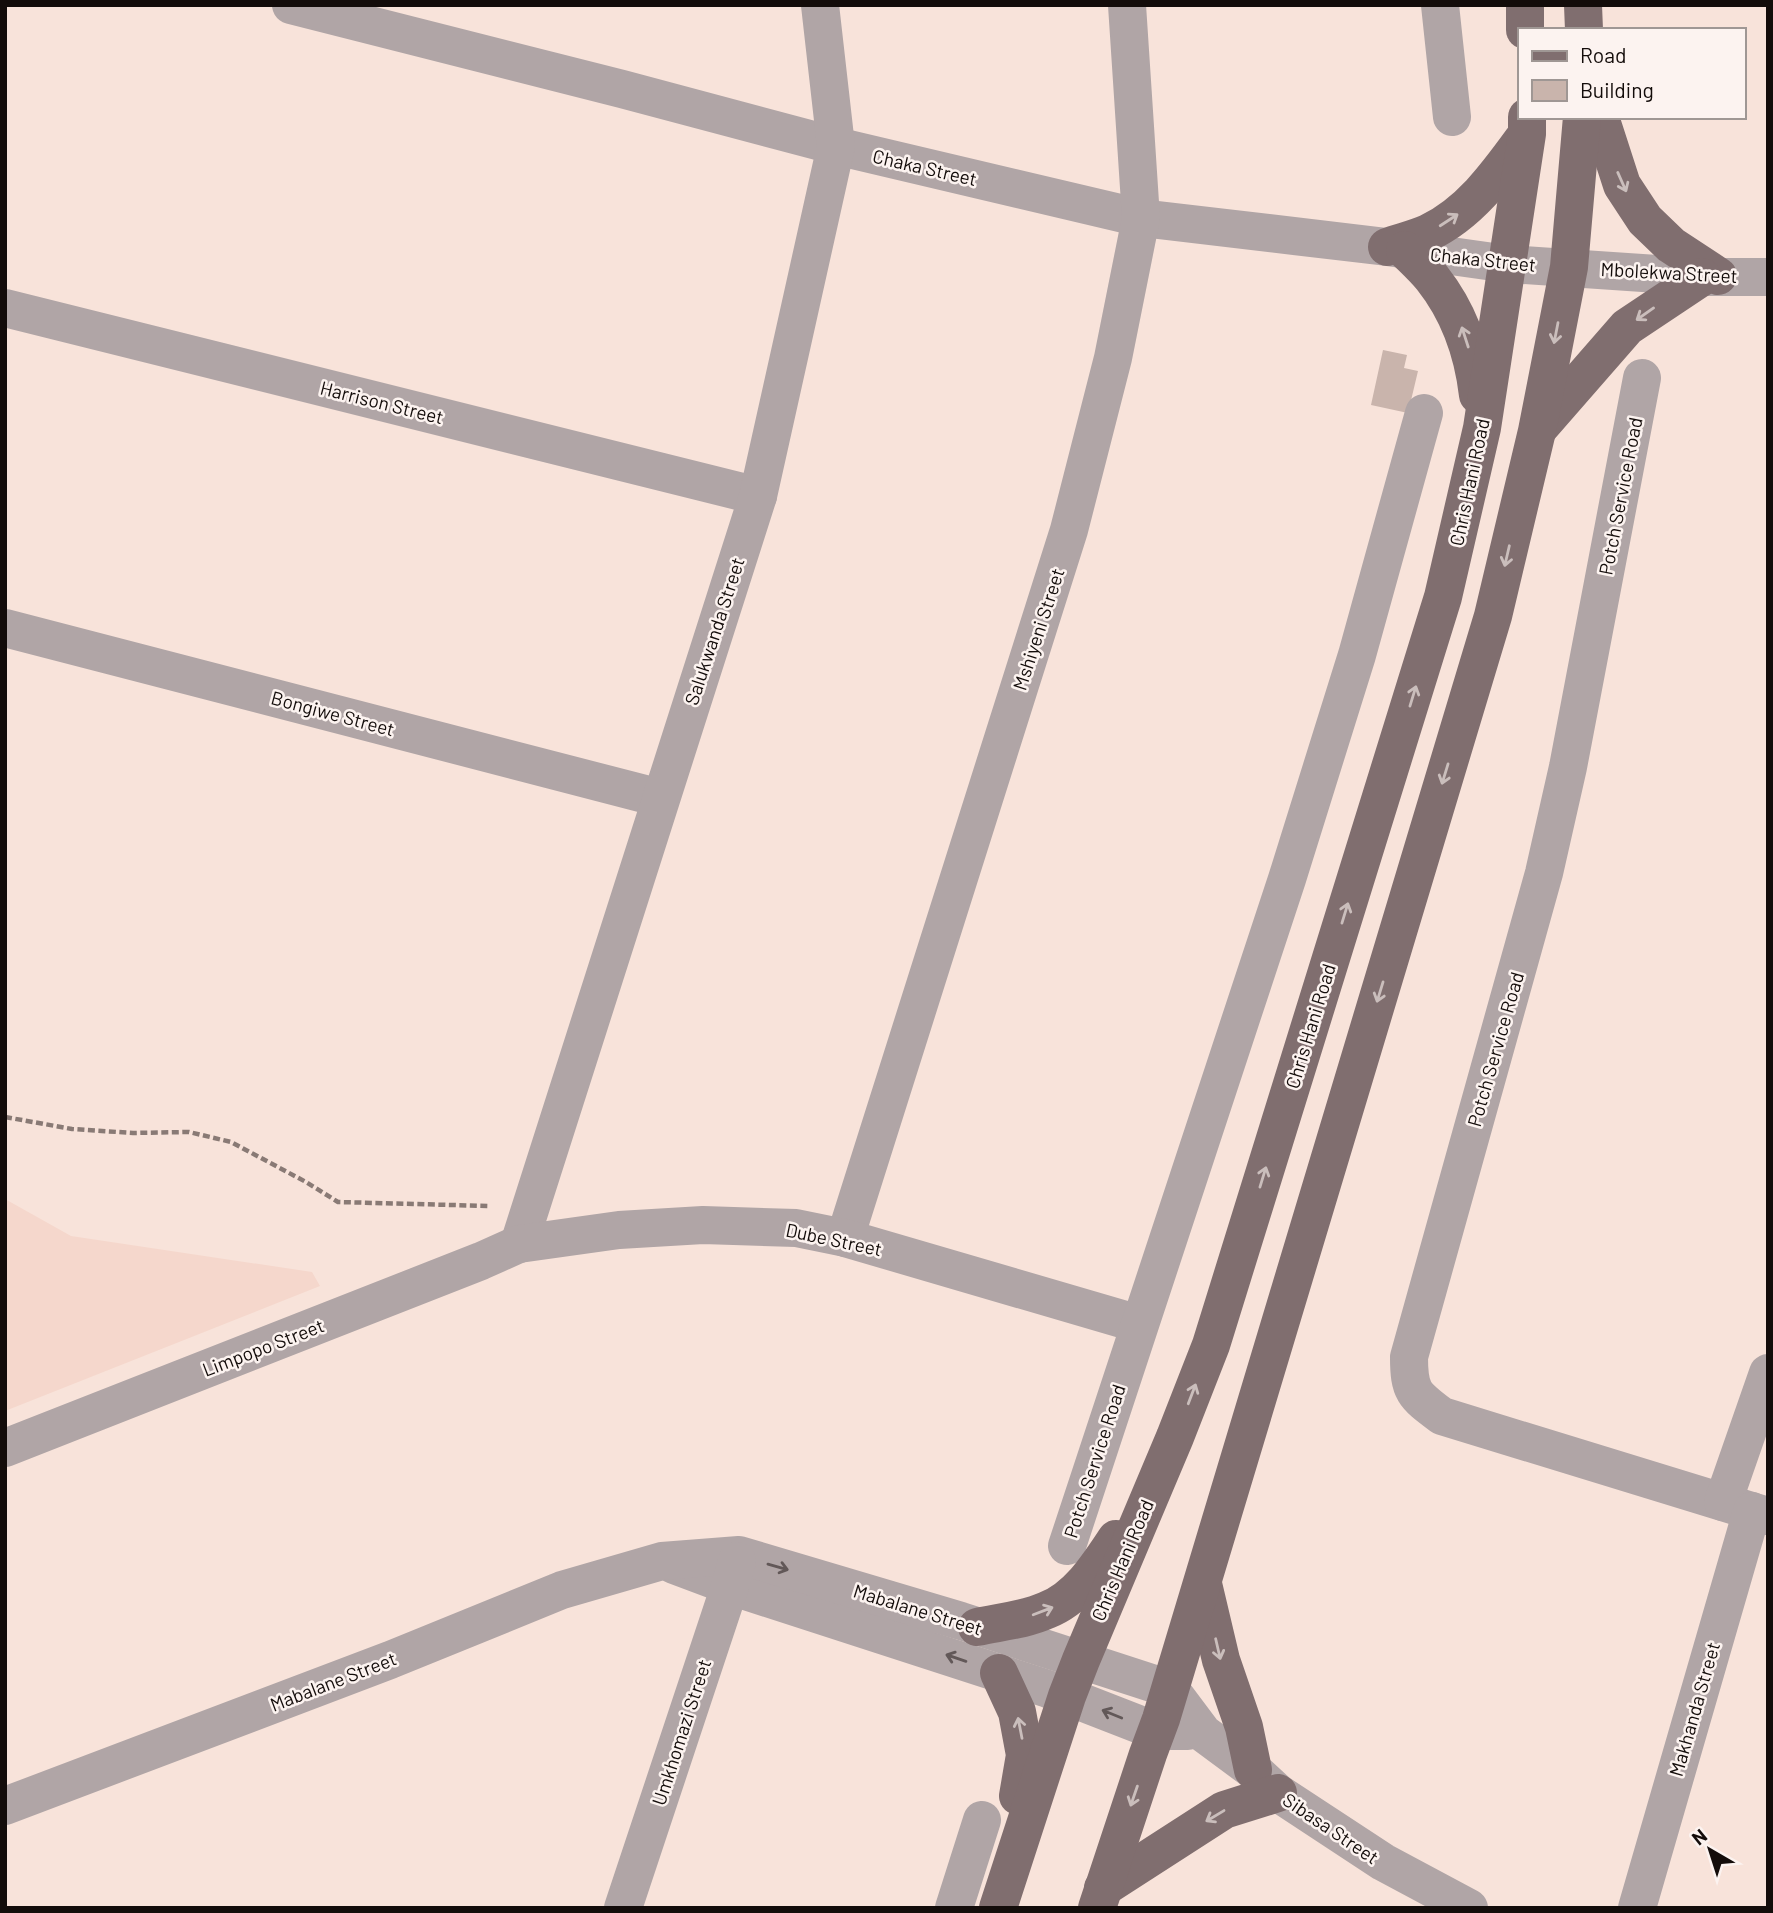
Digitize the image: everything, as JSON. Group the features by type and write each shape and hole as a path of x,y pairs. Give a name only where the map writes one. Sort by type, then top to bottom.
{"main road":[{"path":"1525,5 1525,28"},
{"path":"1583,5 1584,28"},
{"path":"1100,1898 1170,1689 1493,616 1537,431 1569,267 1582,119"},
{"path":"1537,431 1627,327 1710,276 1645,220 1622,185 1601,119"},
{"path":"1482,428 1475,366 1461,324 1433,279 1396,248 1428,233 1463,211 1493,181 1527,125"},
{"name":"Chris Hani Road","path":"1000,1900 1067,1696 1211,1345 1439,611 1482,428 1527,125"},
{"path":"976,1627 1026,1617 1048,1610 1068,1598 1097,1567 1122,1532 1175,1437"},
{"path":"1100,1898 1266,1781 1221,1660 1202,1582"},
{"path":"999,1673 1017,1712 1025,1755 1000,1900"}],"street":[{"name":"Chaka Street","path":"291,5 836,146 1141,218 1508,264 1569,267"},
{"name":"Salukwanda Street","path":"519,1244 758,496 836,146 820,5"},
{"name":"Mshiyeni Street","path":"845,1238 1069,530 1114,358 1141,218 1127,5"},
{"path":"1440,5 1452,117"},
{"name":"Mbolekwa Street","path":"1569,267 1768,277"},
{"name":"Harrison Street","path":"5,308 758,496"},
{"name":"Potch Service Road","path":"1642,378 1570,754 1544,873 1411,1346 1409,1380 1416,1394 1441,1416 1747,1510"},
{"name":"Potch Service Road","path":"1066,1546 1337,721 1424,413"},
{"name":"Bongiwe Street","path":"5,628 660,798"},
{"name":"Dube Street","path":"519,1244 619,1230 703,1225 796,1228 845,1238 1139,1324"},
{"name":"Limpopo Street","path":"5,1448 519,1244"},
{"name":"Makhanda Street","path":"1637,1908 1747,1510 1768,1373"},
{"name":"Mabalane Street","path":"5,1806 390,1660 562,1590 662,1561 734,1570 976,1627 1170,1689"},
{"name":"Mabalane Street","path":"734,1570 1156,1731"},
{"name":"Umkhomazi Street","path":"623,1908 734,1570"},
{"name":"Sibasa Street","path":"1170,1689 1203,1732 1266,1781 1383,1862 1469,1908"},
{"path":"1156,1731 1203,1732"},
{"path":"954,1908 982,1820"}],"path":[{"path":"5,1118 72,1129 133,1133 189,1132 231,1142 338,1202 469,1207 532,1204"}],"shaded area":[{"path":"5,1199 71,1236 312,1272 320,1286 5,1411"}],"building":[{"path":"1383,350 1407,355 1404,368 1418,371 1408,413 1371,405"}]}
